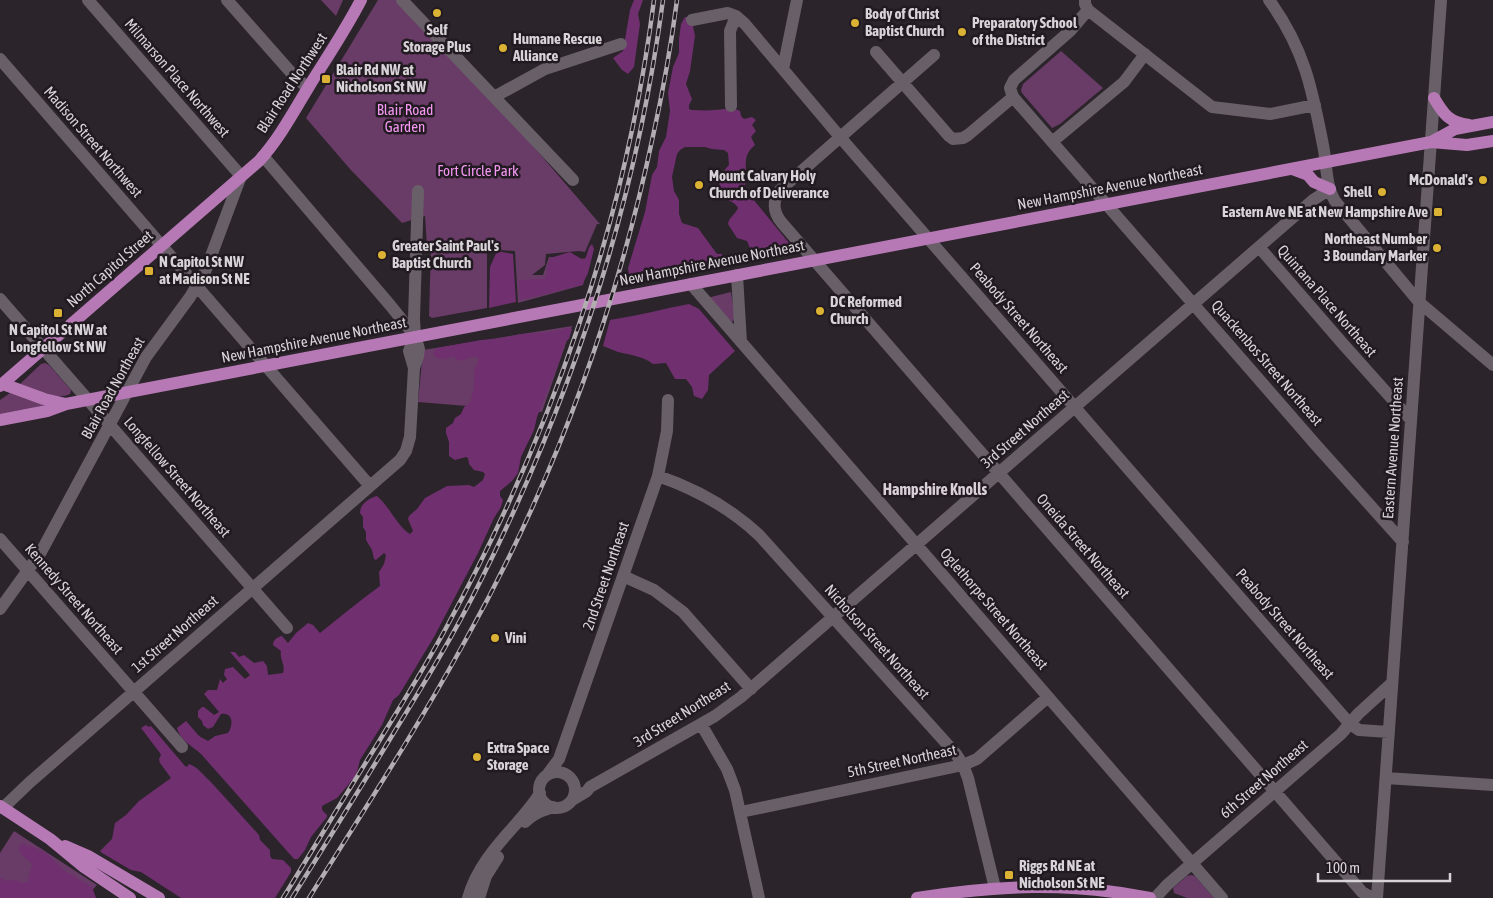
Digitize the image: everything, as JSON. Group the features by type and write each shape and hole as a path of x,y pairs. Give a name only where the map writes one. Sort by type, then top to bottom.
{"main road":[{"name":"Blair Road Northwest","path":"241,176 263,156 308,88 361,0"},
{"path":"1434,98 1450,119 1458,123 1474,126"},
{"path":"1431,142 1453,130 1493,122"},
{"path":"1453,130 1455,144"},
{"path":"1431,142 1467,145 1493,141"},
{"name":"New Hampshire Avenue Northeast","path":"0,420 47,412 66,404 415,336 1431,142"},
{"path":"1292,169 1308,175 1314,182 1330,189"},
{"name":"North Capitol Street","path":"2,385 241,176"},
{"path":"2,385 66,404"},
{"path":"1,807 130,898"},
{"path":"50,840 88,856 159,898"},
{"path":"917,898 966,890 1067,887 1102,890 1150,898"}],"street":[{"name":"Milmarson Place Northwest","path":"88,0 241,176"},
{"path":"227,0 295,78 308,88"},
{"path":"402,0 573,180"},
{"path":"783,69 797,0"},
{"path":"1268,0 1286,25 1298,48 1308,76 1330,189 1337,205 1420,302 1493,365"},
{"name":"Eastern Avenue Northeast","path":"1376,898 1441,0"},
{"path":"876,52 949,136 954,139 968,136 1013,97 1010,88 1014,80 1070,31 1086,5 1212,107 1270,114 1315,105"},
{"path":"692,20 728,13 736,16 730,31 731,106"},
{"name":"Peabody Street Northeast","path":"736,16 755,34 840,137 1349,724"},
{"path":"494,97 545,69 621,44"},
{"path":"1052,142 1124,82 1145,54"},
{"path":"840,137 934,55"},
{"name":"Madison Street Northwest","path":"0,59 370,486"},
{"name":"Quackenbos Street Northeast","path":"1013,97 1403,542"},
{"name":"Oneida Street Northeast","path":"840,137 780,190 774,201 774,208 779,220 1362,892 1376,898"},
{"path":"263,156 390,304 415,336"},
{"name":"Blair Road Northeast","path":"0,609 41,552 155,343 197,287 205,272 241,176"},
{"path":"1083,209 1090,190 1089,185"},
{"name":"3rd Street Northeast","path":"572,800 590,787 724,710 751,689 1313,200 1330,189"},
{"name":"1st Street Northeast","path":"1,807 397,463 408,446 410,437 414,368 409,351 415,336 418,191"},
{"name":"Quintana Place Northeast","path":"1259,247 1411,420"},
{"path":"737,275 741,342"},
{"name":"Oglethorpe Street Northeast","path":"691,284 1222,898"},
{"name":"Longfellow Street Northeast","path":"0,299 287,628"},
{"name":"2nd Street Northeast","path":"547,776 559,759 658,476 667,431 668,400"},
{"name":"Nicholson Street Northeast","path":"658,476 698,492 742,520 765,542 956,754 968,778 995,888"},
{"name":"Kennedy Street Northeast","path":"0,539 182,747"},
{"path":"623,576 654,590 683,612 751,689"},
{"name":"6th Street Northeast","path":"1155,898 1167,885 1341,734 1392,683"},
{"name":"5th Street Northeast","path":"741,812 963,766 976,758 1048,697"},
{"path":"701,724 727,769 735,790 759,898"},
{"path":"1349,724 1359,730 1389,732"},
{"path":"479,898 486,876 502,851 531,816 540,811 564,807 572,800 575,790 561,767 559,759"},
{"path":"468,898 478,871 530,809 540,793 541,783 547,776 556,772 590,787"},
{"path":"1386,778 1493,785"},
{"path":"540,793 544,802 553,808"}],"green space":[{"path":"321,0 343,0 336,16"},
{"name":"Fort Circle Park","path":"378,0 397,0 515,125 600,224 597,224 585,252 546,254 545,265 532,275 543,275 549,257 590,259 583,285 518,303 515,251 487,249 487,308 432,318 429,316 431,246 427,246 425,216 402,223 350,169 306,118"},
{"path":"1061,51 1103,88 1060,124 1052,128 1021,90 1023,84"},
{"path":"731,292 735,318 732,322 707,298"},
{"path":"572,326 542,412 418,402 423,350"},
{"path":"45,363 71,390 70,394 64,396 52,395 20,384 41,364"},
{"path":"10,393 45,405 0,416 0,400"},
{"path":"14,831 97,885 85,898 0,898 0,853"},
{"path":"1187,876 1195,876 1214,898 1187,898 1174,893 1173,888"}],"shaded area":[{"path":"634,0 643,0 638,14 640,24 634,67 628,74 622,70 613,58 623,51 630,10"},
{"path":"685,17 689,17 695,36 690,71 686,84 692,99 689,109 733,109 740,111 744,119 752,117 756,120 752,125 756,131 751,137 755,145 747,155 744,188 793,248 753,256 747,241 737,238 728,224 738,208 734,203 725,198 719,186 723,172 729,165 728,153 724,150 705,147 685,147 677,154 672,177 674,191 679,200 679,214 682,223 698,228 717,254 722,254 722,259 692,267 629,275 628,268 645,212 652,175 657,167 659,151 666,137 670,111 668,93 673,67 679,53 681,24"},
{"path":"592,244 594,249 588,273 582,285 520,300 519,280 545,279 550,258 570,252 583,260"},
{"path":"497,251 513,254 516,302 489,308 490,267"},
{"path":"689,304 699,309 735,351 709,375 708,390 702,399 694,396 692,387 686,379 675,379 666,363 653,364 641,357 618,352 603,346 610,320"},
{"path":"568,328 572,329 569,339 565,342 534,430 521,457 518,473 500,491 500,496 503,500 501,507 478,553 434,637 399,695 393,700 382,725 360,760 354,778 337,798 322,806 322,810 327,817 311,837 298,859 294,859 201,754 184,739 177,728 186,721 199,736 208,741 215,736 228,733 231,727 231,720 228,715 221,714 213,727 208,729 198,717 198,711 204,707 214,715 219,712 204,694 208,690 217,690 220,679 223,683 227,679 224,675 225,669 233,667 245,679 250,675 230,652 235,652 239,657 244,655 254,663 263,661 267,666 268,675 283,673 284,667 281,651 273,645 278,637 282,636 288,643 308,623 313,625 320,633 380,586 379,572 384,564 386,555 384,553 376,560 374,559 372,550 366,540 363,517 360,510 366,502 377,496 405,531 410,534 413,531 408,519 409,516 425,498 447,486 469,485 474,487 483,480 485,474 474,470 469,464 468,458 455,460 449,456 449,442 446,433 446,428 453,423 464,407 470,403 474,389 474,371 479,359 475,356 460,361 452,356 443,359 437,358 433,353 437,348"},
{"path":"146,725 151,726 185,766 187,767 189,764 198,769 210,781 259,835 260,840 270,850 272,859 283,860 291,868 291,872 275,898 181,898 141,872 131,870 100,851 112,839 115,823 126,815 139,801 171,778 160,763 160,753 141,728"},
{"path":"22,844 46,853 65,871 92,887 96,898 0,898 0,877 5,881 28,882 32,864 19,851 19,846"}],"railway":[{"path":"283,898 438,643 484,554 519,479 551,402 579,324 604,244 625,164 654,0"},
{"path":"292,898 354,799 460,621 514,511 544,441 596,297 618,224 636,150 663,0"},
{"path":"309,898 409,739 447,674 497,581 553,458 578,395 600,331 638,202 657,119 677,0"}],"place":[{"name":"Self Storage Plus","path":"437,13"},
{"name":"Body of Christ Baptist Church","path":"855,23"},
{"name":"Preparatory School of the District","path":"962,32"},
{"name":"Humane Rescue Alliance","path":"503,48"},
{"name":"Blair Rd NW at Nicholson St NW","path":"326,79"},
{"name":"McDonald's","path":"1483,180"},
{"name":"Mount Calvary Holy Church of Deliverance","path":"699,185"},
{"name":"Shell","path":"1382,192"},
{"name":"Eastern Ave NE at New Hampshire Ave","path":"1438,212"},
{"name":"Northeast Number 3 Boundary Marker","path":"1437,248"},
{"name":"Greater Saint Paul's Baptist Church","path":"382,255"},
{"name":"N Capitol St NW at Madison St NE","path":"149,271"},
{"name":"DC Reformed Church","path":"820,311"},
{"name":"N Capitol St NW at Longfellow St NW","path":"58,313"},
{"name":"Vini","path":"495,638"},
{"name":"Extra Space Storage","path":"477,757"},
{"name":"Riggs Rd NE at Nicholson St NE","path":"1009,875"}],"district":[{"name":"Hampshire Knolls","path":"935,489"}],"park label":[{"name":"Blair Road Garden","path":"405,118"}]}
